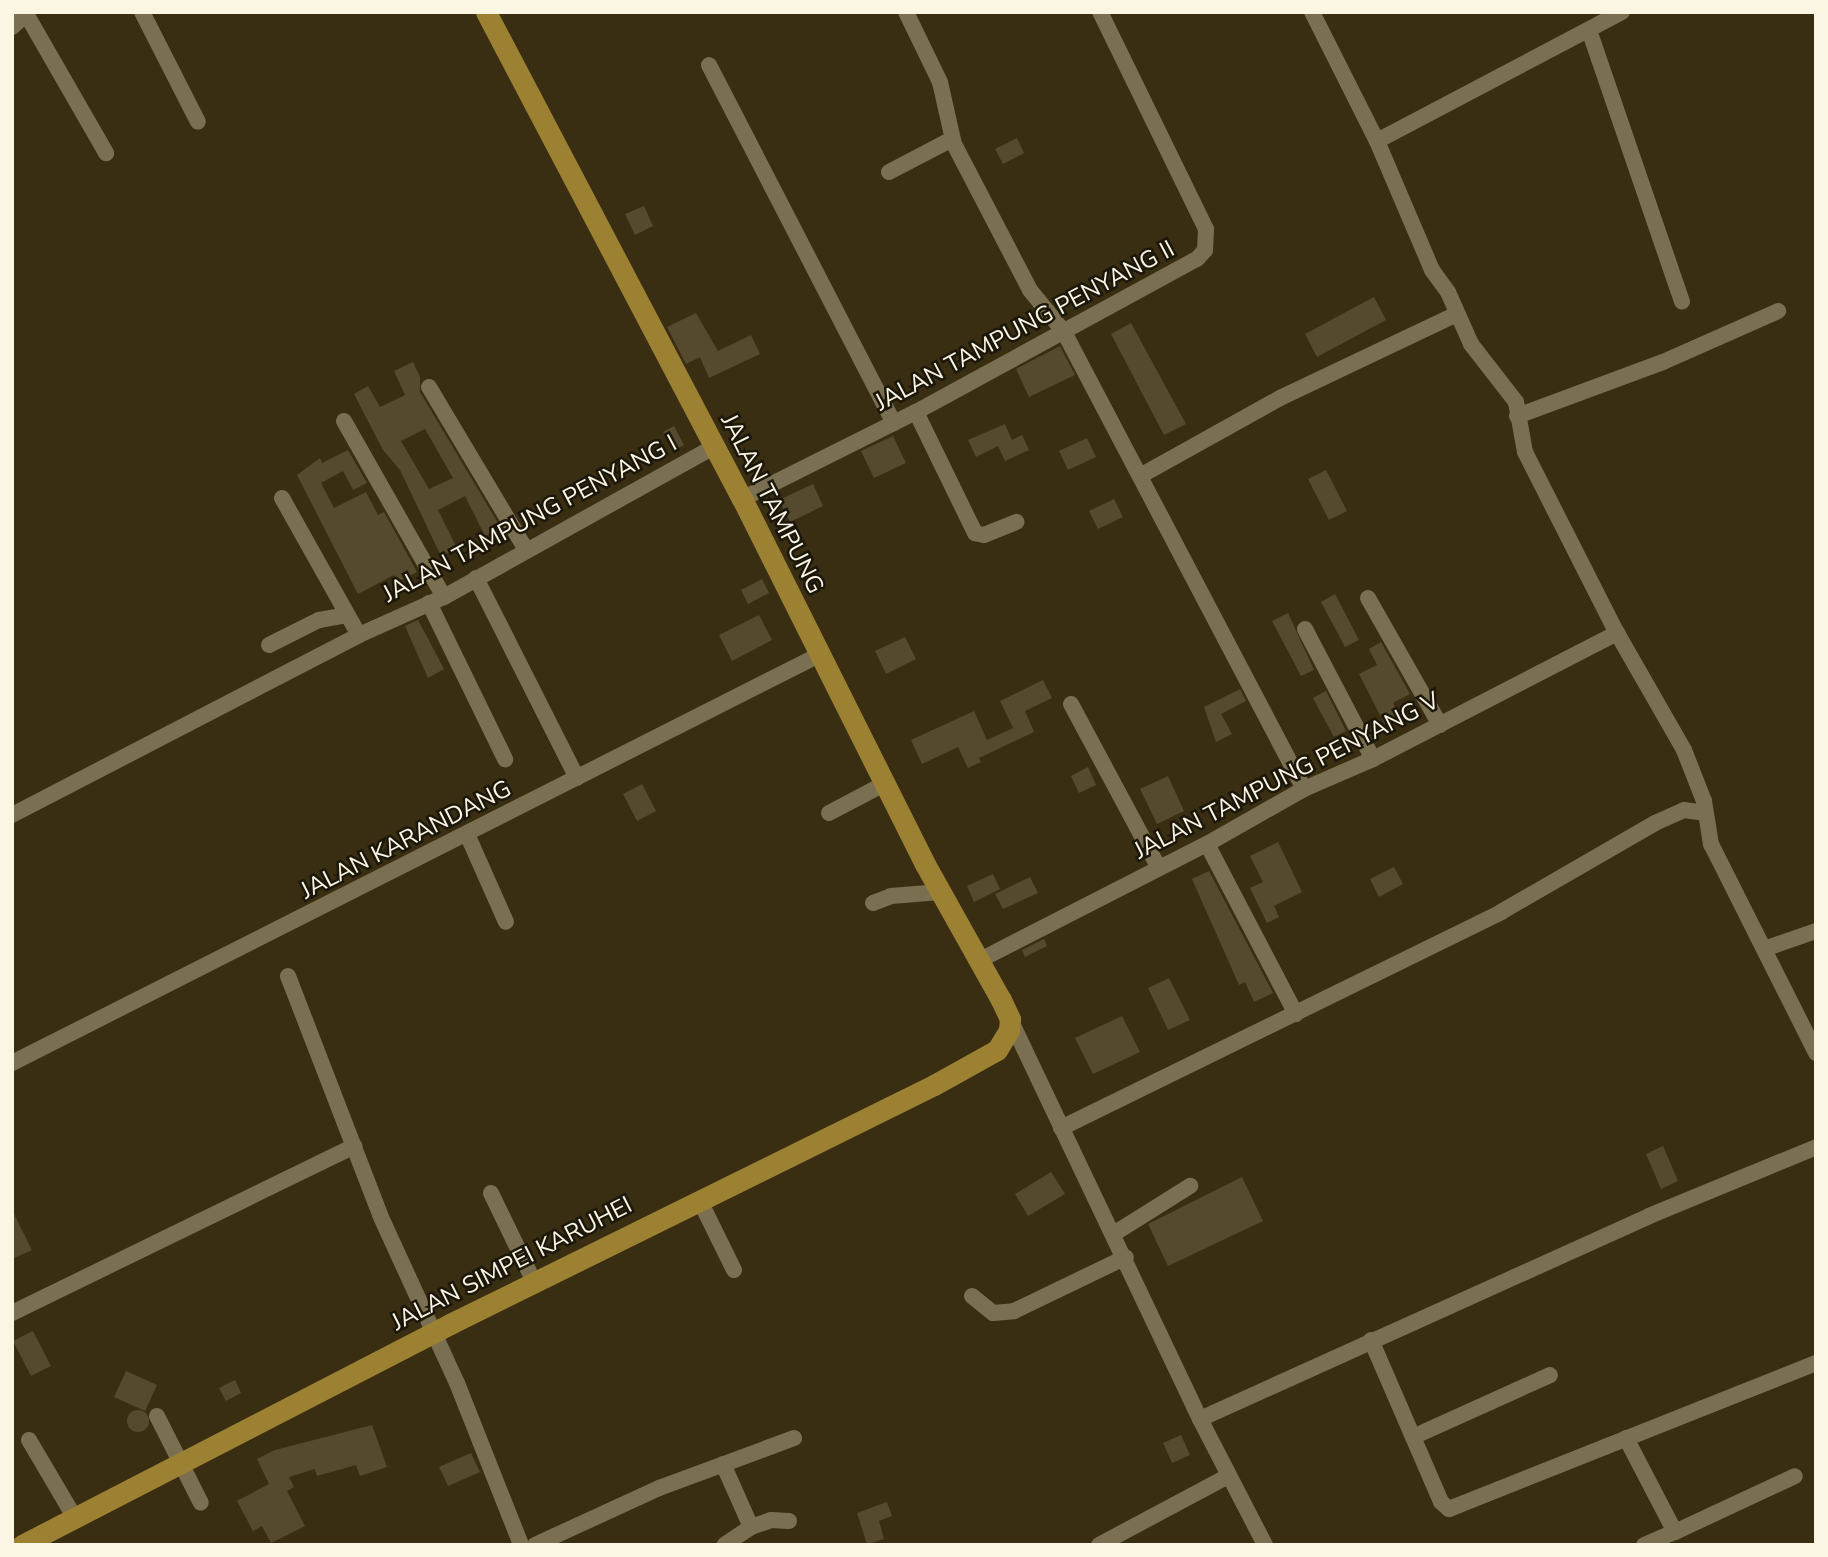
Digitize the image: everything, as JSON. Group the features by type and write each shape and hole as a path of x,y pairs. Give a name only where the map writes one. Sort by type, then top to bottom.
{"main road":[{"name":"JALAN TAMPUNG","path":"486,12 742,499 940,892 1010,1019"},
{"name":"JALAN SIMPEI KARUHEI","path":"22,1545 534,1282 985,1057 1003,1043 1010,1019"}],"street":[{"path":"12,27 22,18 24,12"},
{"path":"24,12 106,153"},
{"path":"142,12 198,122"},
{"path":"905,12 940,82 952,139 1030,290 1064,332 1304,789"},
{"name":"JALAN TAMPUNG PENYANG II","path":"742,499 916,412 1197,258 1207,241 1196,206 1100,12"},
{"path":"1312,12 1377,141 1455,315 1491,372 1511,393 1525,452 1617,633 1684,750 1697,778 1711,844 1816,1053"},
{"path":"1377,141 1622,12"},
{"path":"1589,30 1682,302"},
{"path":"709,65 894,423"},
{"path":"889,172 952,139"},
{"path":"1517,416 1663,362 1777,311"},
{"path":"1140,476 1280,398 1455,315"},
{"path":"429,387 526,550"},
{"path":"916,412 975,533 984,535 1017,522"},
{"path":"344,422 437,600 505,759"},
{"name":"JALAN TAMPUNG PENYANG I","path":"359,635 437,600 713,447"},
{"path":"12,814 359,635 282,498"},
{"path":"477,578 577,778"},
{"path":"1368,598 1440,725"},
{"path":"269,645 319,620 347,615"},
{"path":"1305,629 1373,759"},
{"name":"JALAN TAMPUNG PENYANG V","path":"978,961 1158,866 1207,844 1304,789 1373,759 1617,633"},
{"name":"JALAN KARANDANG","path":"12,1063 819,655"},
{"path":"1070,704 1158,866"},
{"path":"829,813 884,783"},
{"path":"1061,1128 1501,912 1655,823 1684,810 1705,813"},
{"path":"467,834 506,922"},
{"path":"1207,844 1296,1014"},
{"path":"873,904 891,896 940,892"},
{"path":"1764,949 1816,931"},
{"path":"288,976 354,1146 433,1334 457,1383 521,1545"},
{"path":"1010,1019 1061,1128 1126,1256 1200,1419 1265,1545"},
{"path":"12,1313 354,1146"},
{"path":"1200,1419 1371,1340 1816,1147"},
{"path":"1115,1233 1190,1186"},
{"path":"491,1193 534,1282"},
{"path":"700,1201 734,1270"},
{"path":"972,1296 993,1313 1014,1311 1126,1256"},
{"path":"1371,1340 1415,1436 1441,1502 1449,1509 1816,1363"},
{"path":"1415,1436 1550,1375"},
{"path":"157,1416 183,1462 201,1503"},
{"path":"535,1545 723,1464 794,1438"},
{"path":"1626,1438 1675,1532"},
{"path":"29,1440 75,1518"},
{"path":"723,1464 751,1527"},
{"path":"1099,1545 1228,1476"},
{"path":"1644,1545 1795,1476"},
{"path":"724,1545 751,1527 771,1520 789,1521"}],"building":[{"path":"1017,138 1024,153 1003,164 995,149"},
{"path":"644,206 653,226 635,235 625,214"},
{"path":"1374,297 1386,320 1317,357 1305,334"},
{"path":"696,313 718,351 751,335 760,354 709,378 700,357 686,364 667,327"},
{"path":"1131,323 1186,424 1164,435 1111,334"},
{"path":"1060,346 1075,375 1029,397 1016,369"},
{"path":"413,362 420,377 420,392 501,528 485,536 465,496 438,510 457,548 441,556 400,470 383,450 354,394 368,386 380,407 405,395 394,371","holes":["425,429 453,478 429,489 401,441"]},
{"path":"1005,424 1012,440 1022,435 1029,450 1005,461 998,446 976,457 968,440"},
{"path":"674,426 684,445 673,451 663,432"},
{"path":"893,436 906,463 874,478 861,451"},
{"path":"1087,438 1096,457 1068,470 1059,451"},
{"path":"348,450 367,483 353,490 343,471 321,483 334,508 366,492 378,515 384,512 417,572 397,582 394,575 358,594 297,475 320,458 322,463"},
{"path":"1326,470 1347,511 1329,520 1308,479"},
{"path":"813,484 823,506 790,522 779,500"},
{"path":"1114,499 1123,517 1098,529 1089,511"},
{"path":"762,579 769,593 748,604 741,590"},
{"path":"1335,594 1359,640 1345,647 1321,602"},
{"path":"1288,613 1314,670 1301,676 1272,621"},
{"path":"759,615 772,640 732,661 719,635"},
{"path":"418,620 444,669 428,678 405,626"},
{"path":"905,637 916,659 886,674 875,651"},
{"path":"1381,642 1410,694 1393,703 1401,719 1386,727 1359,674 1377,665 1369,649"},
{"path":"1043,680 1052,698 1025,711 1034,732 979,758 981,762 968,768 958,747 922,764 911,740 974,711 987,740 1013,728 1000,701"},
{"path":"1240,689 1246,701 1221,714 1232,734 1216,742 1204,707"},
{"path":"1326,691 1346,731 1334,737 1313,698"},
{"path":"1088,767 1096,785 1079,793 1071,776"},
{"path":"1168,776 1184,811 1157,824 1140,789"},
{"path":"642,784 656,811 637,821 623,794"},
{"path":"1278,842 1302,892 1274,906 1279,917 1267,923 1250,888 1263,882 1250,856"},
{"path":"1394,867 1403,884 1379,897 1370,879"},
{"path":"1209,871 1273,993 1254,1002 1245,982 1239,985 1192,879"},
{"path":"993,874 1000,889 974,902 967,886"},
{"path":"1030,877 1038,893 1003,909 995,894"},
{"path":"1044,939 1047,946 1025,957 1022,950"},
{"path":"1169,978 1190,1020 1168,1030 1148,988"},
{"path":"1122,1016 1140,1052 1093,1074 1075,1038"},
{"path":"1663,1146 1678,1181 1661,1189 1646,1154"},
{"path":"1051,1172 1065,1194 1028,1216 1015,1194"},
{"path":"1242,1177 1263,1221 1168,1266 1148,1224"},
{"path":"12,1210 32,1250 12,1259"},
{"path":"33,1331 51,1366 31,1376 13,1341"},
{"path":"126,1371 157,1385 145,1411 114,1397"},
{"path":"235,1380 241,1393 226,1401 219,1388"},
{"path":"138,1410 146,1413 149,1421 146,1429 138,1432 130,1429 127,1421 130,1413"},
{"path":"372,1425 387,1467 360,1476 356,1465 317,1476 315,1469 289,1477 294,1487 287,1491 305,1526 271,1543 262,1526 253,1531 237,1501 269,1484 257,1459 275,1450"},
{"path":"1181,1435 1190,1455 1172,1463 1163,1443"},
{"path":"471,1453 480,1472 448,1486 439,1467"},
{"path":"887,1502 892,1516 879,1521 884,1539 867,1544 857,1513"}]}
